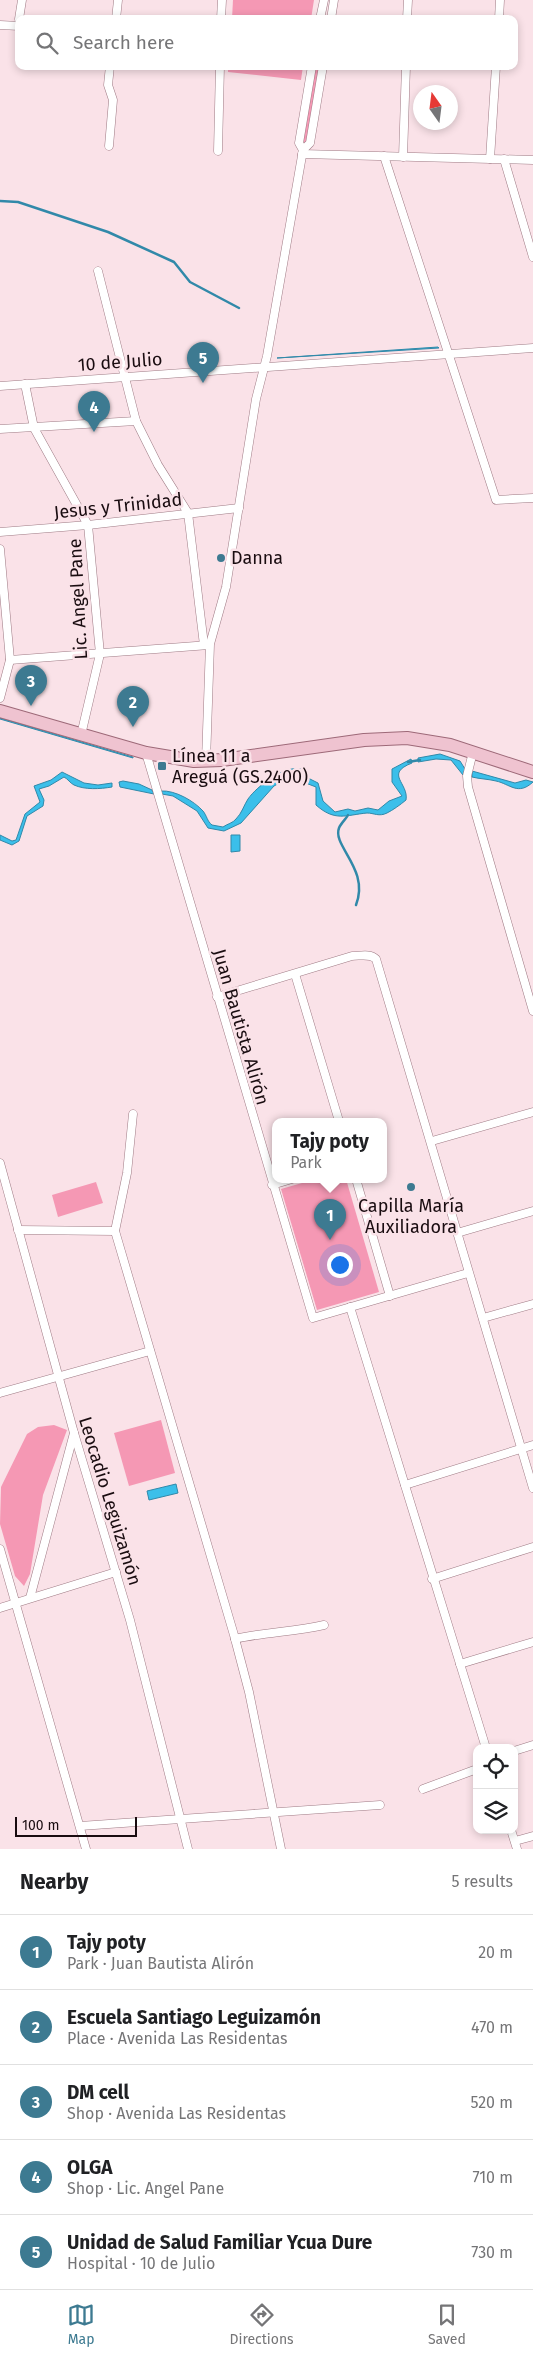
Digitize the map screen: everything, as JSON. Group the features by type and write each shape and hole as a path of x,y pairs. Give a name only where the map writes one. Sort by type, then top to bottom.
{"main road":[{"path":"0,711 146,753 206,761 387,738 429,741 473,752 530,771"}],"street":[{"path":"20,15 22,0"},
{"path":"116,15 118,0"},
{"path":"221,15 222,0"},
{"path":"321,15 324,0"},
{"path":"332,15 334,0"},
{"path":"407,15 408,0"},
{"path":"499,15 500,0"},
{"path":"0,25 15,25"},
{"path":"109,146 113,100 108,85 110,70"},
{"path":"218,151 220,70"},
{"path":"207,645 226,587 256,399 264,366 302,152 299,142 311,70"},
{"path":"302,152 310,143 322,70"},
{"path":"403,157 406,70"},
{"path":"490,159 496,70"},
{"path":"302,152 403,157 533,160"},
{"path":"384,156 496,500 533,498"},
{"path":"504,160 533,256"},
{"path":"98,271 136,420 158,465 188,514 207,645 206,761"},
{"name":"10 de Julio","path":"0,386 533,348"},
{"name":"Lic. Angel Pane","path":"25,384 34,428 88,525 100,654 81,735"},
{"path":"0,429 136,420"},
{"name":"Jesus y Trinidad","path":"0,532 88,525 239,508"},
{"path":"0,549 10,660 0,698"},
{"path":"10,660 207,645"},
{"path":"473,752 468,772 468,787 533,1011"},
{"name":"Juan Bautista Alirón","path":"146,753 272,1185 313,1318 350,1307"},
{"path":"217,997 352,956 365,955 376,959 432,1141 468,1273 533,1488"},
{"path":"295,974 339,1118"},
{"path":"432,1141 533,1112"},
{"path":"133,1114 127,1173 115,1231 235,1639 249,1692 281,1849"},
{"name":"Leocadio Leguizamón","path":"0,1163 74,1433 116,1572 188,1849"},
{"path":"272,1185 279,1183"},
{"path":"357,1183 390,1296"},
{"path":"457,1233 533,1211"},
{"path":"18,1230 115,1231"},
{"path":"468,1273 350,1307 432,1579 485,1744"},
{"path":"483,1318 533,1304"},
{"path":"0,1393 150,1350"},
{"path":"30,1598 74,1433"},
{"path":"405,1485 533,1445"},
{"path":"432,1579 533,1547"},
{"path":"0,1549 86,1849"},
{"path":"0,1608 116,1572"},
{"path":"235,1639 290,1632 324,1625"},
{"path":"460,1664 533,1642"},
{"path":"518,1749 533,1745"},
{"path":"423,1788 473,1770"},
{"path":"80,1826 380,1805"},
{"path":"516,1845 533,1836"}],"shaded area":[{"path":"233,0 314,0 312,15 232,15"},
{"path":"228,70 302,70 301,80 228,72"},
{"path":"314,70 319,70 307,142 304,144 302,141"},
{"path":"96,1182 103,1203 58,1217 52,1195"},
{"path":"302,1183 347,1183 379,1292 317,1310 281,1189"},
{"path":"161,1420 175,1473 129,1486 114,1433"},
{"path":"54,1425 67,1430 43,1495 30,1574 24,1586 15,1576 0,1524 1,1487 27,1434 38,1427"}],"water":[{"path":"438,347 439,348 277,358"},
{"path":"0,719 133,757 133,758"},
{"path":"440,754 460,761 465,769 463,775 451,760 436,759 418,762 418,758"},
{"path":"411,759 412,763 404,767 399,775 406,794 406,800 381,815 367,813 335,816 329,814 316,805 316,787 290,777 274,786 241,823 224,831 208,828 197,811 173,796 162,794 161,791 172,792 189,800 203,811 212,825 223,827 235,820 248,799 258,788 280,773 287,770 301,769 306,777 318,783 323,801 335,812 368,808 378,810 389,801 402,796 392,782 392,769"},
{"path":"472,771 515,783 526,780 533,782 528,786 518,789 501,782 472,777"},
{"path":"62,772 84,783 98,785 112,783 112,787 98,789 83,788 74,785 64,777 49,786 39,789 44,800 43,806 27,816 19,841 12,845 0,840 0,835 12,841 16,840 25,814 40,802 34,786 51,780"},
{"path":"119,782 139,784 152,790 154,794 120,787"},
{"path":"231,835 240,835 240,851 231,852"},
{"path":"176,1484 178,1493 149,1500 147,1491"}],"waterway":[{"path":"0,201 18,202 108,232 174,262 190,282 239,308"},
{"path":"408,762 420,760"},
{"path":"348,815 340,826 338,835 358,880 359,892 356,905"}],"place":[{"name":"Unidad de Salud Familiar Ycua Dure","path":"203,383"},
{"name":"OLGA","path":"94,432"},
{"name":"Danna","path":"221,558"},
{"name":"DM cell","path":"31,706"},
{"name":"Escuela Santiago Leguizamón","path":"133,727"},
{"name":"Línea 11 a Areguá (GS.2400)","path":"162,766"},
{"name":"Capilla María Auxiliadora","path":"411,1187"},
{"name":"Tajy poty","path":"330,1240"}]}
